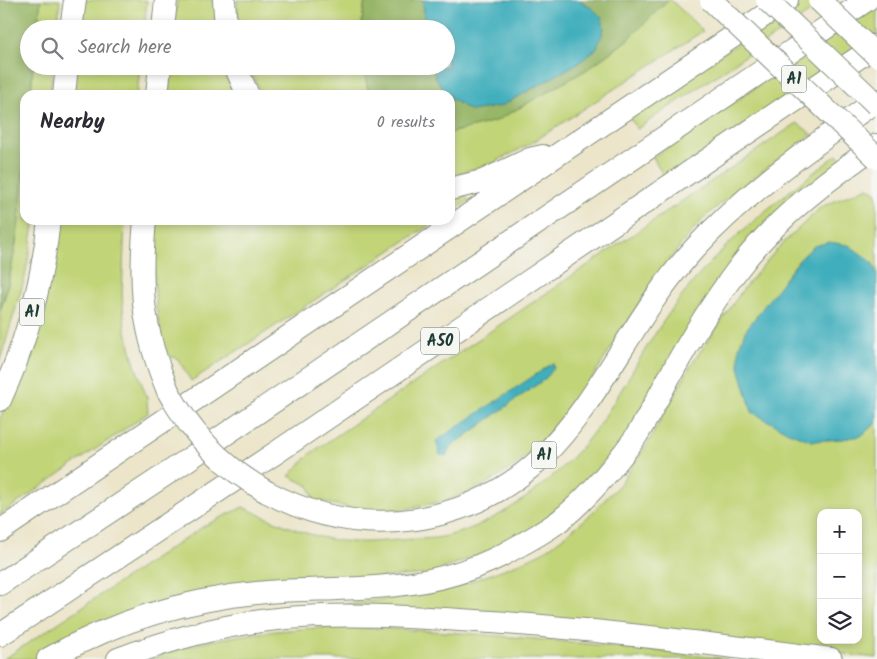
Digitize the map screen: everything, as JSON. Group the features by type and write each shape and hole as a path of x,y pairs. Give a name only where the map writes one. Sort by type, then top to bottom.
{"highway":[{"path":"72,20 75,0"},
{"path":"164,20 166,0"},
{"path":"224,0 225,20"},
{"name":"A1","path":"711,0 877,158"},
{"name":"A1","path":"768,0 877,105"},
{"path":"0,531 787,0"},
{"path":"819,0 877,56"},
{"name":"A50","path":"0,584 179,466 867,0"},
{"name":"A50","path":"0,634 285,446 877,45"},
{"path":"65,90 66,75"},
{"path":"158,90 159,75"},
{"path":"239,75 246,90"},
{"name":"A1","path":"145,225 142,286 151,345 168,391 186,422 210,450 237,473 267,492 289,504 322,515 352,520 386,522 426,517 453,510 483,498 509,483 544,456 566,432 597,389 648,308 695,248 768,181 877,100"},
{"path":"48,659 116,626 144,615 192,603 221,597 279,591 374,588 439,578 478,566 503,555 557,523 587,496 635,436 698,326 751,253 788,213 816,189 877,145"},
{"path":"455,188 483,181 530,159 568,149"},
{"name":"A1","path":"0,400 16,366 31,317 41,274 48,225"},
{"path":"118,659 153,646 212,630 287,618 338,616 395,616 553,626 831,659"}],"green space":[{"path":"0,0 41,0 38,20 20,20 20,75 32,75 31,90 20,90 20,213 13,258 0,311"},
{"path":"41,0 60,0 58,20 38,20"},
{"path":"80,0 147,0 145,20 78,20"},
{"path":"177,0 217,0 218,20 175,20"},
{"path":"237,0 365,0 362,20 238,20"},
{"path":"365,0 423,0 424,20 362,20"},
{"path":"579,0 668,0 630,38 586,70 496,121 455,132 455,101 471,111 501,106 580,62 597,48 592,8"},
{"path":"668,0 671,0 703,31 530,144 493,163 455,174 455,132 496,121 586,70 630,38"},
{"path":"802,0 828,0 637,129 629,117"},
{"path":"877,5 877,35 665,179 653,157"},
{"path":"32,75 52,75 51,90 31,90"},
{"path":"71,75 139,75 138,90 70,90"},
{"path":"169,75 232,75 238,90 168,90"},
{"path":"252,75 365,75 368,90 260,90"},
{"path":"365,75 435,75 444,90 368,90"},
{"path":"797,123 812,134 732,194 698,224 646,292 572,406 544,440 511,468 472,490 426,505 394,510 369,511 314,500 309,486 289,476 311,453","holes":["553,363 546,378 448,449"]},
{"path":"837,155 842,159 786,205 633,428 565,507 517,540 429,574 299,583 62,644 35,659 4,659 204,526 243,507 307,533 338,541 355,542 436,538 457,533 499,515 556,473 586,442 607,413 666,317 709,264 761,214"},
{"path":"868,187 877,193 877,274 872,262 814,246 800,259 784,279 739,367 752,412 812,441 861,436 877,422 877,658 771,645 343,605 424,594 456,587 520,563 543,552 588,517 620,484 647,445 691,365 744,288 778,248 821,207"},
{"path":"465,195 469,201 455,209 455,197"},
{"path":"20,209 20,225 34,225 25,277 0,361 0,311 7,291 17,239"},
{"path":"54,225 125,225 122,295 125,328 135,365 147,398 148,413 0,515 0,418 10,397"},
{"path":"157,225 429,225 191,381 178,359 172,357 164,349 156,307 154,271"},
{"path":"347,627 490,635 728,659 150,659 219,639 255,633"}],"water":[{"path":"423,0 579,0 592,8 602,18 604,29 597,48 580,62 501,106 471,111 455,101 455,90 444,90 435,75 455,75 455,20 424,20"},
{"path":"829,242 849,245 872,262 877,274 877,422 861,436 812,441 788,432 752,412 739,367 739,347 745,331 800,259 814,246"},
{"path":"553,363 554,368 546,378 449,448 447,456 440,455 436,441"}]}
